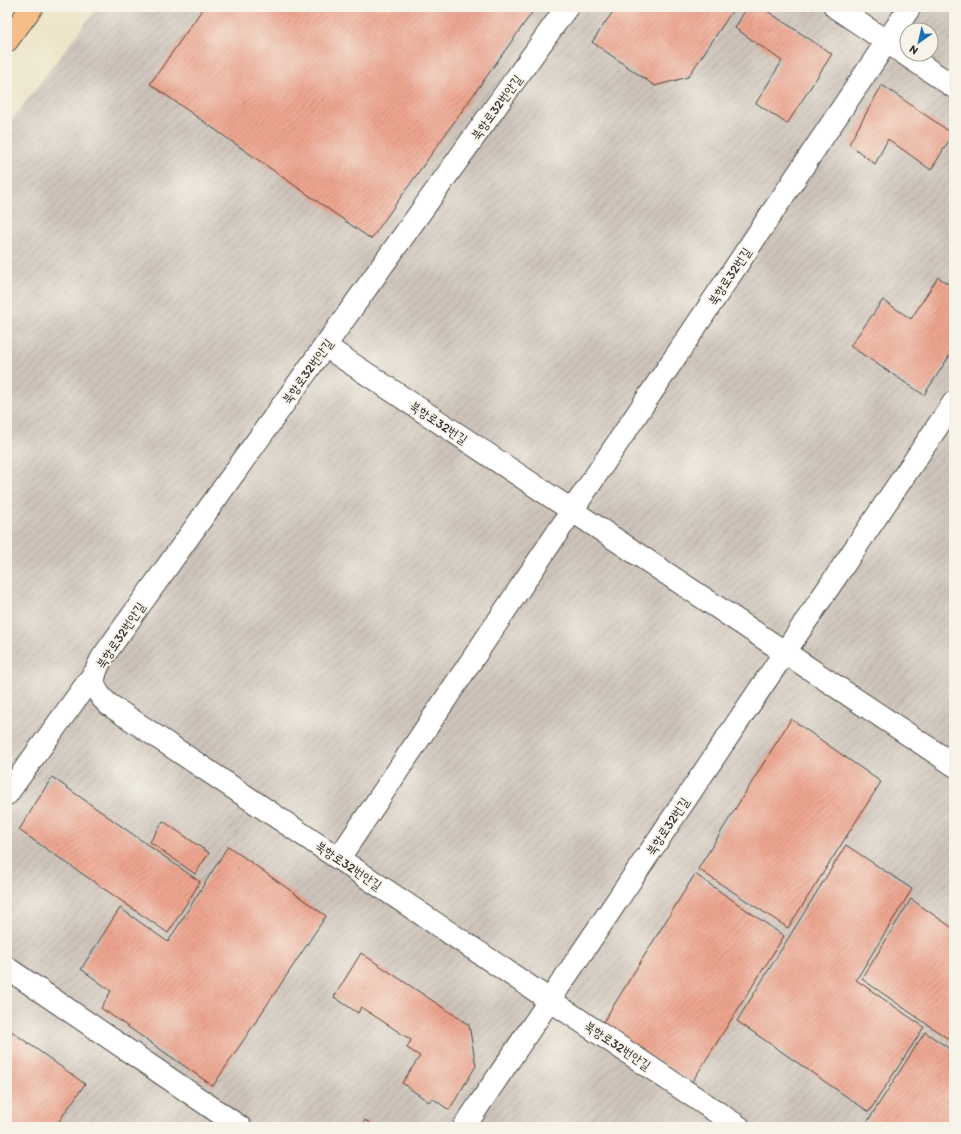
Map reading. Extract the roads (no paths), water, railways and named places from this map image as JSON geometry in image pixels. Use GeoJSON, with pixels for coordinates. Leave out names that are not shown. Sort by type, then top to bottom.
{"type":"FeatureCollection","features":[{"type":"Feature","properties":{"kind":"main road"},"geometry":{"type":"LineString","coordinates":[[7,41],[32,7]]}},
{"type":"Feature","properties":{"kind":"street","name":"북항로32번안길"},"geometry":{"type":"LineString","coordinates":[[567,7],[102,658],[93,675],[97,693],[108,704],[739,1127]]}},
{"type":"Feature","properties":{"kind":"street"},"geometry":{"type":"LineString","coordinates":[[835,7],[954,87]]}},
{"type":"Feature","properties":{"kind":"street","name":"북항로32번길"},"geometry":{"type":"LineString","coordinates":[[572,511],[910,7]]}},
{"type":"Feature","properties":{"kind":"street","name":"북항로32번길"},"geometry":{"type":"LineString","coordinates":[[325,346],[954,765]]}},
{"type":"Feature","properties":{"kind":"street","name":"북항로32번길"},"geometry":{"type":"LineString","coordinates":[[464,1127],[954,402]]}},
{"type":"Feature","properties":{"kind":"street"},"geometry":{"type":"LineString","coordinates":[[339,858],[572,511]]}},
{"type":"Feature","properties":{"kind":"street"},"geometry":{"type":"LineString","coordinates":[[7,794],[93,675]]}},
{"type":"Feature","properties":{"kind":"street"},"geometry":{"type":"LineString","coordinates":[[7,968],[240,1127]]}}]}
